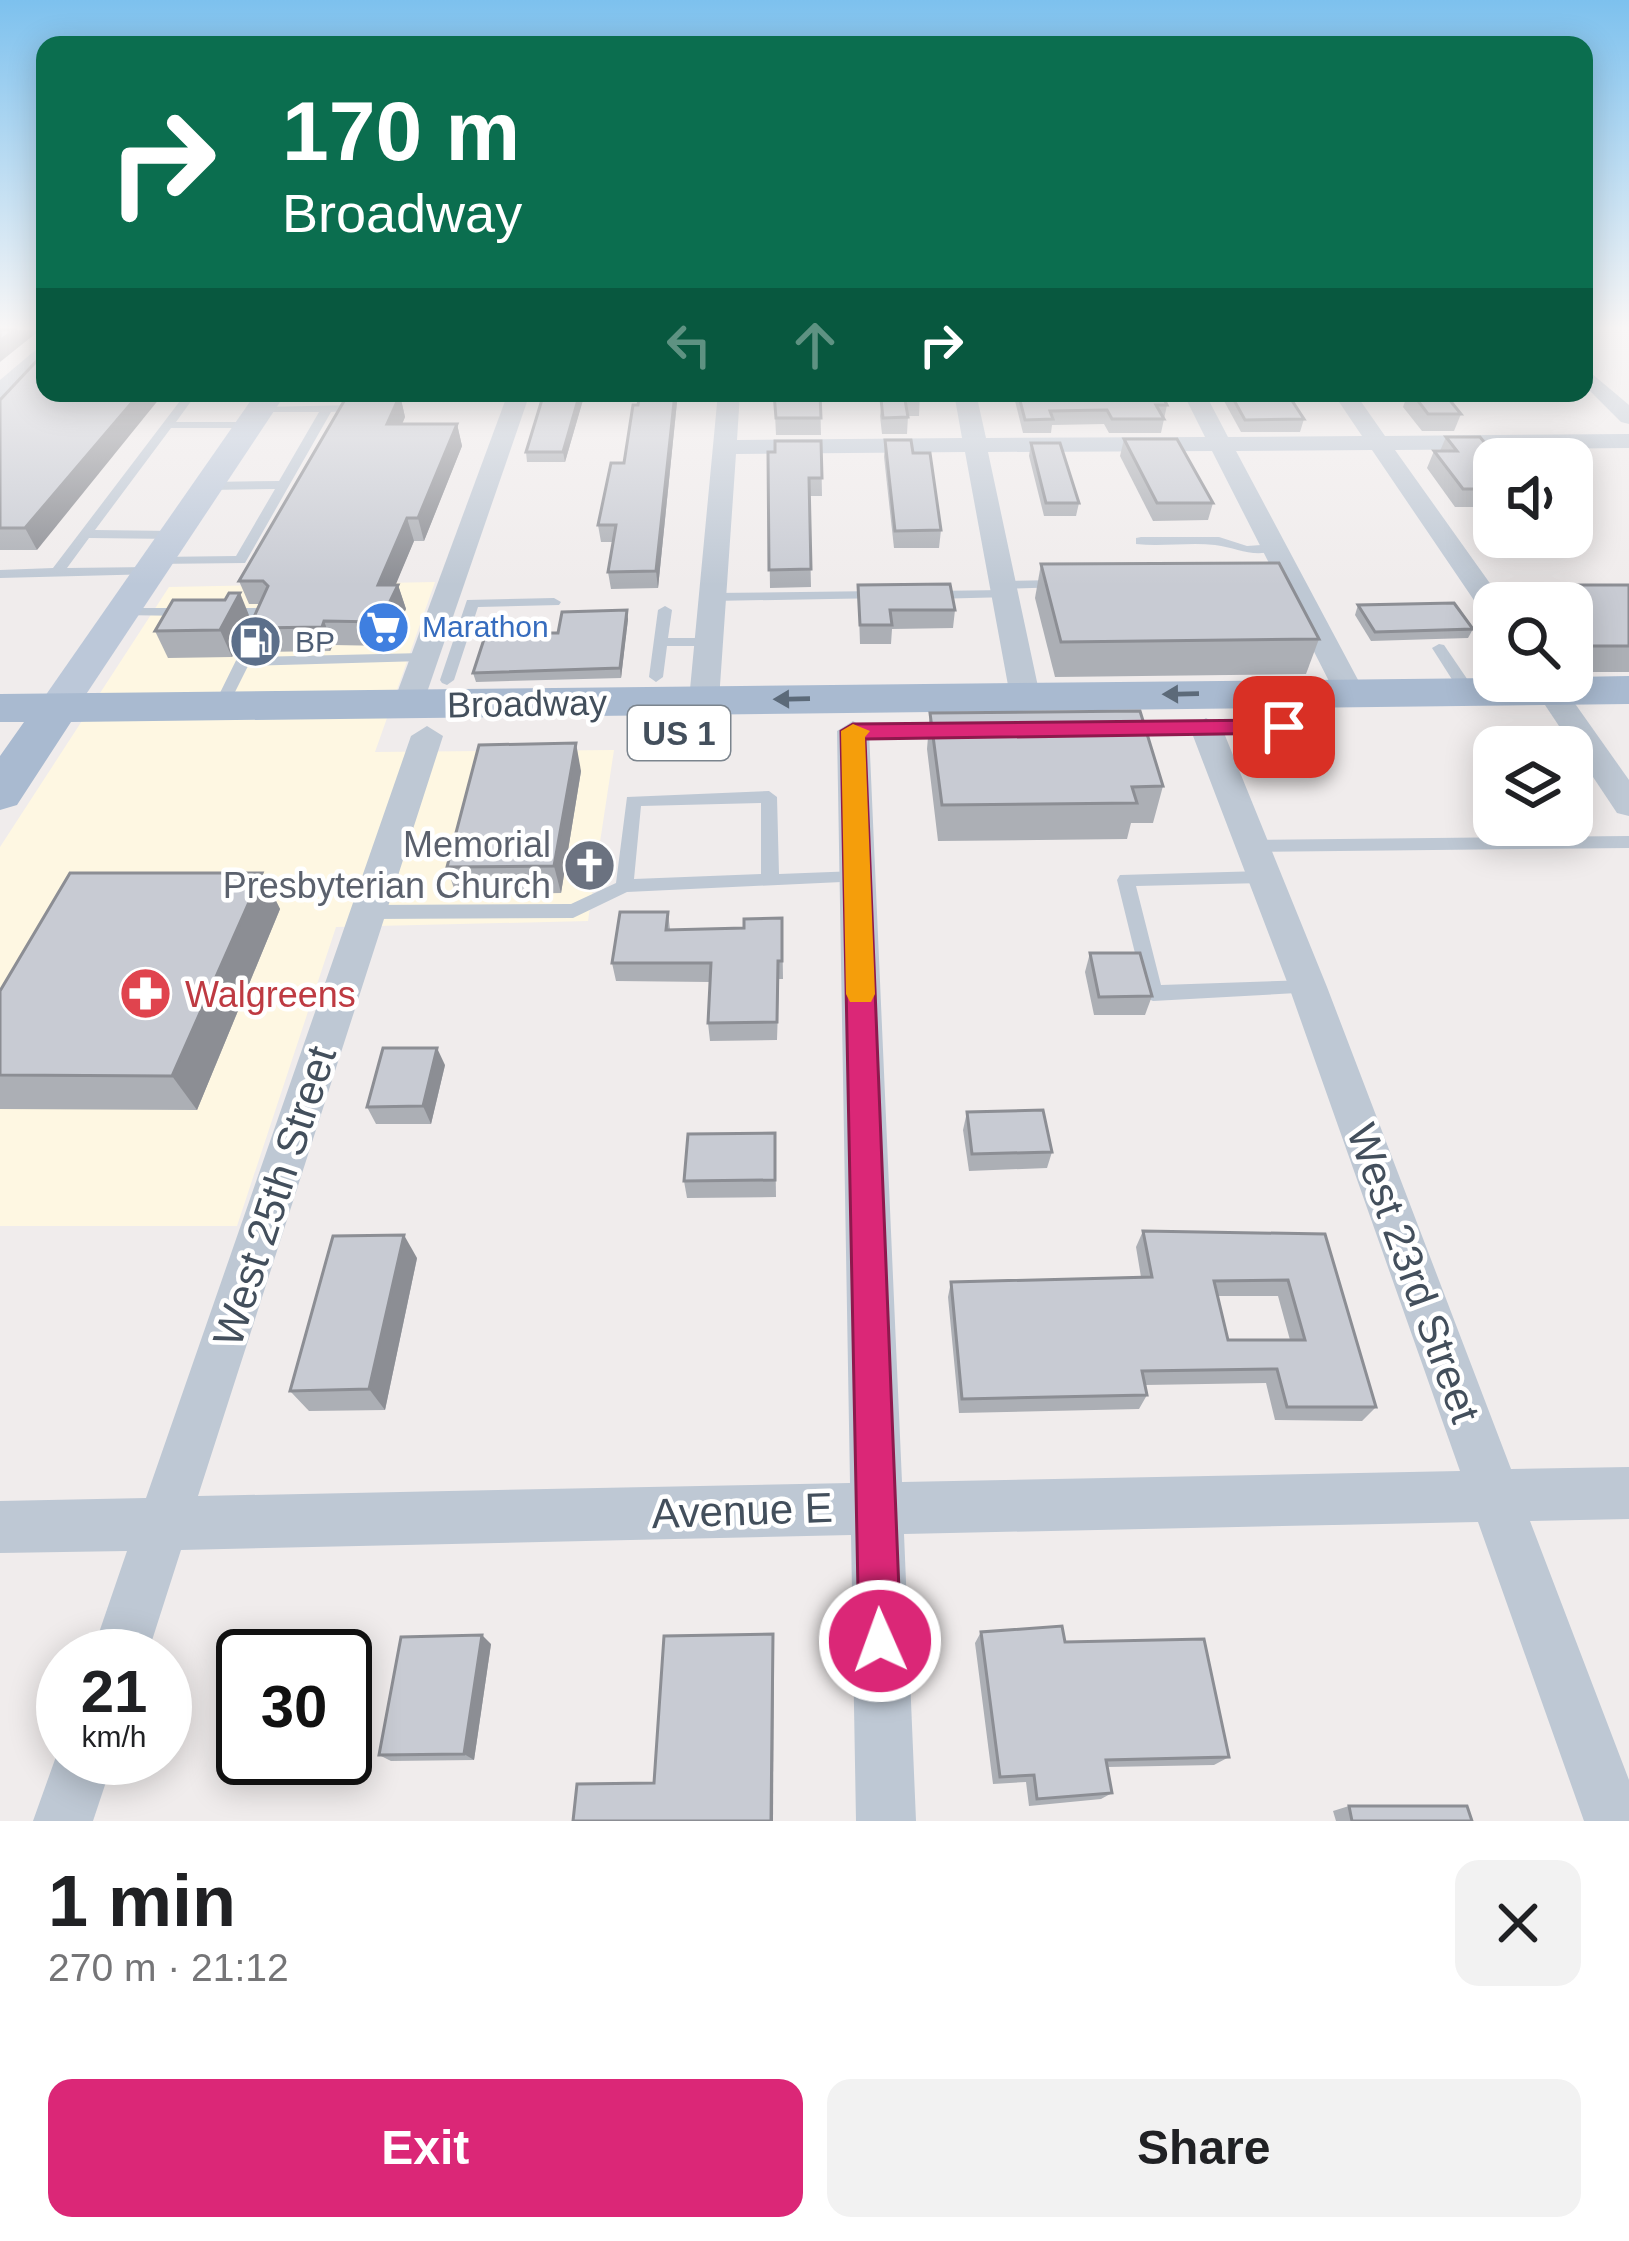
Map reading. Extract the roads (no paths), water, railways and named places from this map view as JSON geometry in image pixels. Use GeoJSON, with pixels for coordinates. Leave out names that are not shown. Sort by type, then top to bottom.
{"type":"FeatureCollection","features":[{"type":"Feature","properties":{"kind":"main road"},"geometry":{"type":"LineString","coordinates":[[0,793],[23,724],[123,612],[256,415]]}},
{"type":"Feature","properties":{"kind":"main road","name":"Broadway"},"geometry":{"type":"LineString","coordinates":[[1593,694],[1629,690]]}},
{"type":"Feature","properties":{"kind":"main road","name":"Broadway"},"geometry":{"type":"LineString","coordinates":[[23,724],[221,707],[417,720],[704,700],[1473,692]]}},
{"type":"Feature","properties":{"kind":"main road","name":"Broadway"},"geometry":{"type":"LineString","coordinates":[[23,724],[417,720],[853,731],[1206,728],[1520,702]]}},
{"type":"Feature","properties":{"kind":"main road","name":"Broadway"},"geometry":{"type":"LineString","coordinates":[[1565,702],[1629,724]]}},
{"type":"Feature","properties":{"kind":"street","name":"West 25th Street"},"geometry":{"type":"LineString","coordinates":[[128,1629],[368,912],[417,720],[424,657],[511,415]]}},
{"type":"Feature","properties":{"kind":"street"},"geometry":{"type":"LineString","coordinates":[[704,700],[727,415]]}},
{"type":"Feature","properties":{"kind":"street"},"geometry":{"type":"LineString","coordinates":[[970,415],[1025,696]]}},
{"type":"Feature","properties":{"kind":"street"},"geometry":{"type":"LineString","coordinates":[[1206,415],[1274,548],[1281,582],[1350,693]]}},
{"type":"Feature","properties":{"kind":"street"},"geometry":{"type":"LineString","coordinates":[[1359,415],[1475,582]]}},
{"type":"Feature","properties":{"kind":"street"},"geometry":{"type":"LineString","coordinates":[[724,447],[1629,441]]}},
{"type":"Feature","properties":{"kind":"street"},"geometry":{"type":"LineString","coordinates":[[1558,702],[1629,805]]}},
{"type":"Feature","properties":{"kind":"street","name":"West 23rd Street"},"geometry":{"type":"LineString","coordinates":[[1206,728],[1308,987],[1613,1821]]}},
{"type":"Feature","properties":{"kind":"street"},"geometry":{"type":"LineString","coordinates":[[853,731],[886,1821]]}},
{"type":"Feature","properties":{"kind":"street","name":"Avenue E"},"geometry":{"type":"LineString","coordinates":[[0,1527],[1629,1492]]}},
{"type":"Feature","properties":{"kind":"street"},"geometry":{"type":"LineString","coordinates":[[63,1821],[76,1785]]}},
{"type":"Feature","properties":{"kind":"lane"},"geometry":{"type":"LineString","coordinates":[[57,572],[174,415]]}},
{"type":"Feature","properties":{"kind":"lane"},"geometry":{"type":"LineString","coordinates":[[166,425],[225,415]]}},
{"type":"Feature","properties":{"kind":"lane"},"geometry":{"type":"LineString","coordinates":[[0,574],[57,572],[161,556],[240,560],[324,415]]}},
{"type":"Feature","properties":{"kind":"lane"},"geometry":{"type":"LineString","coordinates":[[208,486],[284,485]]}},
{"type":"Feature","properties":{"kind":"lane"},"geometry":{"type":"LineString","coordinates":[[83,534],[161,556]]}},
{"type":"Feature","properties":{"kind":"lane"},"geometry":{"type":"LineString","coordinates":[[1141,542],[1274,548]]}},
{"type":"Feature","properties":{"kind":"lane"},"geometry":{"type":"LineString","coordinates":[[915,595],[1070,584]]}},
{"type":"Feature","properties":{"kind":"lane"},"geometry":{"type":"LineString","coordinates":[[712,596],[892,595]]}},
{"type":"Feature","properties":{"kind":"lane"},"geometry":{"type":"LineString","coordinates":[[443,603],[554,602]]}},
{"type":"Feature","properties":{"kind":"lane"},"geometry":{"type":"LineString","coordinates":[[447,680],[472,603]]}},
{"type":"Feature","properties":{"kind":"lane"},"geometry":{"type":"LineString","coordinates":[[656,677],[665,610]]}},
{"type":"Feature","properties":{"kind":"lane"},"geometry":{"type":"LineString","coordinates":[[123,612],[267,612],[221,707]]}},
{"type":"Feature","properties":{"kind":"lane"},"geometry":{"type":"LineString","coordinates":[[661,642],[708,642]]}},
{"type":"Feature","properties":{"kind":"lane"},"geometry":{"type":"LineString","coordinates":[[1439,648],[1468,692]]}},
{"type":"Feature","properties":{"kind":"lane"},"geometry":{"type":"LineString","coordinates":[[245,662],[424,657]]}},
{"type":"Feature","properties":{"kind":"lane"},"geometry":{"type":"LineString","coordinates":[[624,886],[633,801],[769,797],[770,879]]}},
{"type":"Feature","properties":{"kind":"lane"},"geometry":{"type":"LineString","coordinates":[[1308,987],[1153,993],[1126,880],[1257,861],[1629,842]]}},
{"type":"Feature","properties":{"kind":"lane"},"geometry":{"type":"LineString","coordinates":[[368,912],[573,911],[624,886],[857,877]]}},
{"type":"Feature","properties":{"kind":"place","name":"Marathon"},"geometry":{"type":"Point","coordinates":[383,627]}},
{"type":"Feature","properties":{"kind":"place","name":"BP"},"geometry":{"type":"Point","coordinates":[256,642]}},
{"type":"Feature","properties":{"kind":"place","name":"Memorial Presbyterian Church"},"geometry":{"type":"Point","coordinates":[590,865]}},
{"type":"Feature","properties":{"kind":"place","name":"Walgreens"},"geometry":{"type":"Point","coordinates":[146,994]}}]}
